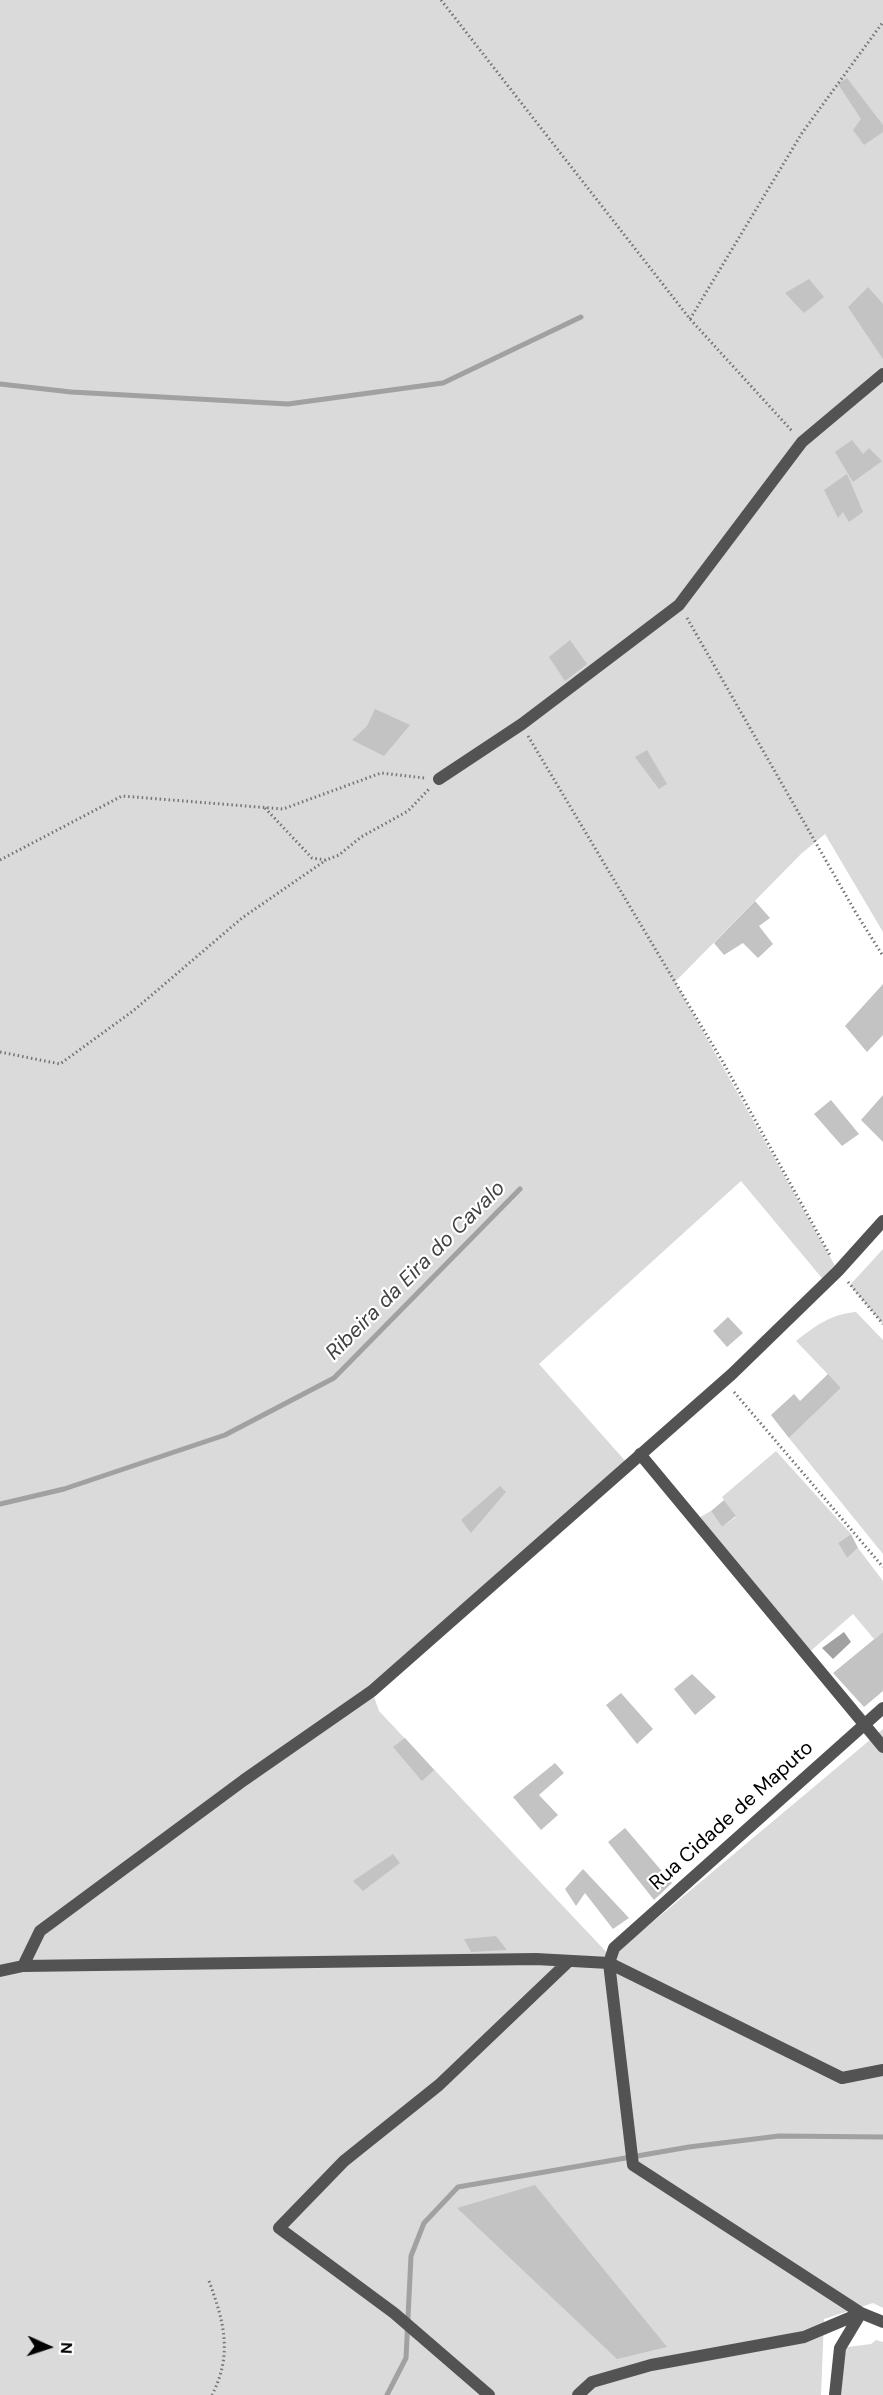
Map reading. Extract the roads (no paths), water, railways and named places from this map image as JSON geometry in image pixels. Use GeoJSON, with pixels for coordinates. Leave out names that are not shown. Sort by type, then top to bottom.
{"type":"FeatureCollection","features":[{"type":"Feature","properties":{"kind":"street"},"geometry":{"type":"LineString","coordinates":[[439,779],[522,724],[679,605],[802,442],[883,374]]}},
{"type":"Feature","properties":{"kind":"street"},"geometry":{"type":"LineString","coordinates":[[23,1966],[40,1930],[244,1780],[372,1690],[724,1381],[838,1271],[883,1221]]}},
{"type":"Feature","properties":{"kind":"street"},"geometry":{"type":"LineString","coordinates":[[640,1454],[883,1747]]}},
{"type":"Feature","properties":{"kind":"street","name":"Rua Cidade de Maputo"},"geometry":{"type":"LineString","coordinates":[[610,1960],[614,1948],[883,1708]]}},
{"type":"Feature","properties":{"kind":"street"},"geometry":{"type":"LineString","coordinates":[[0,1971],[23,1966],[610,1960],[842,2078],[883,2070]]}},
{"type":"Feature","properties":{"kind":"street"},"geometry":{"type":"LineString","coordinates":[[610,1960],[633,2165],[861,2313],[883,2322]]}},
{"type":"Feature","properties":{"kind":"street"},"geometry":{"type":"LineString","coordinates":[[489,2395],[394,2313],[279,2228],[344,2161],[439,2085],[569,1961]]}},
{"type":"Feature","properties":{"kind":"street"},"geometry":{"type":"LineString","coordinates":[[578,2395],[592,2382],[651,2366],[804,2337],[861,2313]]}},
{"type":"Feature","properties":{"kind":"street"},"geometry":{"type":"LineString","coordinates":[[835,2395],[840,2348],[861,2313]]}},
{"type":"Feature","properties":{"kind":"waterway"},"geometry":{"type":"LineString","coordinates":[[0,384],[71,392],[288,404],[443,383],[581,317]]}},
{"type":"Feature","properties":{"kind":"waterway","name":"Ribeira da Eira do Cavalo"},"geometry":{"type":"LineString","coordinates":[[0,1504],[64,1489],[225,1435],[334,1378],[520,1189]]}},
{"type":"Feature","properties":{"kind":"waterway"},"geometry":{"type":"LineString","coordinates":[[387,2395],[406,2358],[411,2256],[424,2223],[458,2187],[689,2147],[779,2136],[883,2137]]}}]}
